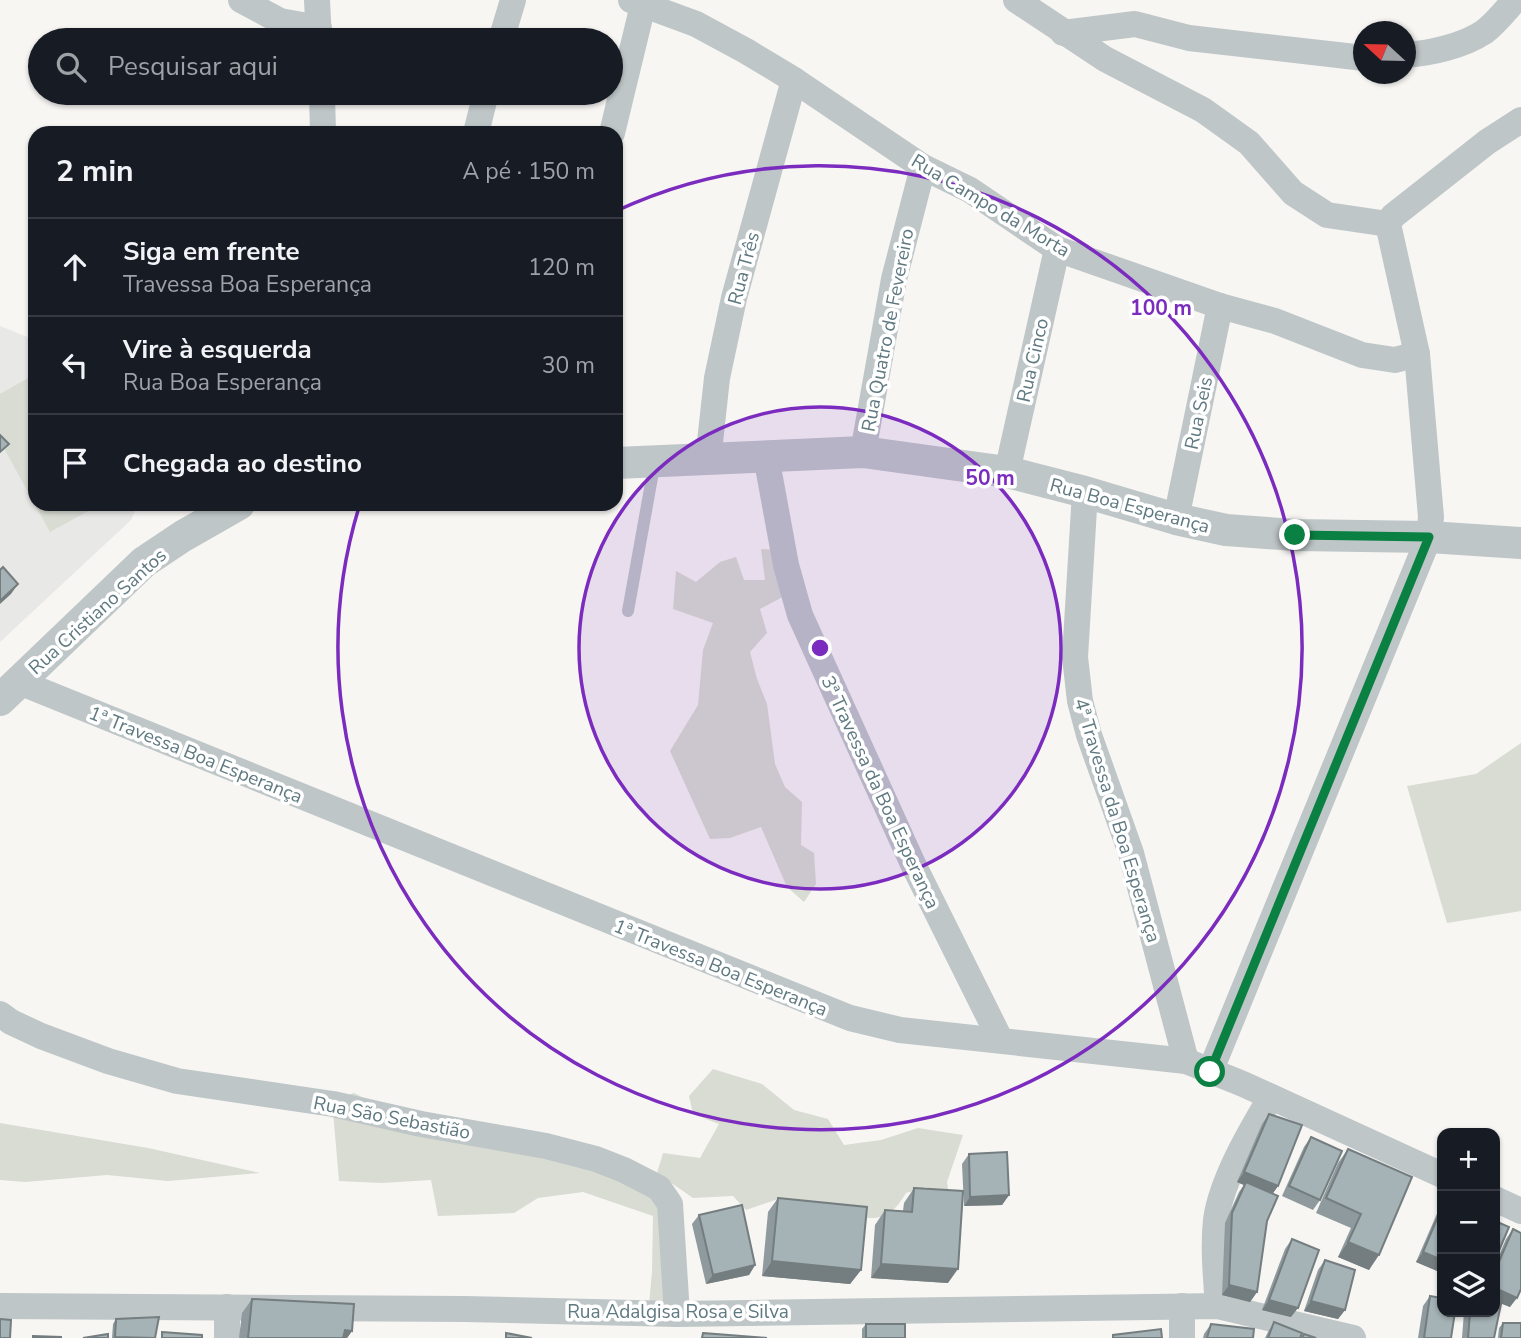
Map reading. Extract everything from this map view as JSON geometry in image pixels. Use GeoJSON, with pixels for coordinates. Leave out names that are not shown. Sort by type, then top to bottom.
{"type":"FeatureCollection","features":[{"type":"Feature","properties":{"kind":"street"},"geometry":{"type":"LineString","coordinates":[[241,0],[280,22],[322,15]]}},
{"type":"Feature","properties":{"kind":"street"},"geometry":{"type":"LineString","coordinates":[[505,28],[513,0]]}},
{"type":"Feature","properties":{"kind":"street"},"geometry":{"type":"LineString","coordinates":[[1016,0],[1105,59],[1203,110],[1249,143],[1293,193],[1327,215],[1388,223]]}},
{"type":"Feature","properties":{"kind":"street"},"geometry":{"type":"LineString","coordinates":[[1416,54],[1467,40],[1484,32],[1515,0]]}},
{"type":"Feature","properties":{"kind":"street"},"geometry":{"type":"LineString","coordinates":[[623,76],[637,3]]}},
{"type":"Feature","properties":{"kind":"street","name":"Rua Campo da Morta"},"geometry":{"type":"LineString","coordinates":[[637,3],[696,24],[794,80],[923,167],[970,190],[1057,249],[1220,306],[1275,321],[1362,355],[1395,360],[1417,354]]}},
{"type":"Feature","properties":{"kind":"street"},"geometry":{"type":"LineString","coordinates":[[1063,33],[1135,24],[1189,38],[1353,57]]}},
{"type":"Feature","properties":{"kind":"street","name":"Rua Três"},"geometry":{"type":"LineString","coordinates":[[708,460],[717,377],[734,298],[794,80]]}},
{"type":"Feature","properties":{"kind":"street"},"geometry":{"type":"LineString","coordinates":[[322,105],[323,126]]}},
{"type":"Feature","properties":{"kind":"street"},"geometry":{"type":"LineString","coordinates":[[478,126],[483,105]]}},
{"type":"Feature","properties":{"kind":"street"},"geometry":{"type":"LineString","coordinates":[[613,126],[617,105]]}},
{"type":"Feature","properties":{"kind":"street"},"geometry":{"type":"LineString","coordinates":[[1198,1066],[1429,537],[1432,517],[1417,354],[1388,223],[1438,179],[1521,120]]}},
{"type":"Feature","properties":{"kind":"street","name":"Rua Quatro de Fevereiro"},"geometry":{"type":"LineString","coordinates":[[863,452],[894,279],[923,167]]}},
{"type":"Feature","properties":{"kind":"street","name":"Rua Cinco"},"geometry":{"type":"LineString","coordinates":[[1007,472],[1057,249]]}},
{"type":"Feature","properties":{"kind":"street","name":"Rua Seis"},"geometry":{"type":"LineString","coordinates":[[1176,519],[1220,306]]}},
{"type":"Feature","properties":{"kind":"street","name":"Rua Boa Esperança"},"geometry":{"type":"LineString","coordinates":[[623,463],[863,452],[1007,472],[1176,519],[1226,530],[1521,543]]}},
{"type":"Feature","properties":{"kind":"street","name":"3ª Travessa da Boa Esperança"},"geometry":{"type":"LineString","coordinates":[[766,456],[786,565],[800,615],[913,864],[1000,1039]]}},
{"type":"Feature","properties":{"kind":"street","name":"4ª Travessa da Boa Esperança"},"geometry":{"type":"LineString","coordinates":[[1085,492],[1075,657],[1080,701],[1088,735],[1131,853],[1198,1066]]}},
{"type":"Feature","properties":{"kind":"street","name":"Rua Cristiano Santos"},"geometry":{"type":"LineString","coordinates":[[10,691],[144,562],[227,511]]}},
{"type":"Feature","properties":{"kind":"street","name":"1ª Travessa Boa Esperança"},"geometry":{"type":"LineString","coordinates":[[10,691],[850,1018],[900,1030],[1000,1039],[1198,1066],[1437,1173]]}},
{"type":"Feature","properties":{"kind":"street","name":"Rua São Sebastião"},"geometry":{"type":"LineString","coordinates":[[0,1014],[41,1036],[108,1061],[177,1081],[333,1104],[421,1124],[547,1146],[596,1159],[624,1170],[659,1188],[670,1204],[677,1314]]}},
{"type":"Feature","properties":{"kind":"street"},"geometry":{"type":"LineString","coordinates":[[1218,1306],[1215,1268],[1216,1218],[1232,1170],[1271,1097]]}},
{"type":"Feature","properties":{"kind":"street"},"geometry":{"type":"LineString","coordinates":[[1500,1201],[1521,1211]]}},
{"type":"Feature","properties":{"kind":"street","name":"Rua Adalgisa Rosa e Silva"},"geometry":{"type":"LineString","coordinates":[[0,1306],[677,1314],[1218,1306],[1353,1338]]}},
{"type":"Feature","properties":{"kind":"street"},"geometry":{"type":"LineString","coordinates":[[1182,1306],[1182,1338]]}},
{"type":"Feature","properties":{"kind":"street"},"geometry":{"type":"LineString","coordinates":[[227,1307],[227,1338]]}},
{"type":"Feature","properties":{"kind":"lane"},"geometry":{"type":"LineString","coordinates":[[628,611],[656,461]]}},
{"type":"Feature","properties":{"kind":"shaded area"},"geometry":{"type":"Polygon","coordinates":[[[0,326],[28,337],[28,511],[135,511],[131,520],[0,642],[0,326]]]}},
{"type":"Feature","properties":{"kind":"shaded area"},"geometry":{"type":"Polygon","coordinates":[[[28,378],[28,492],[0,441],[0,394],[28,378]]]}},
{"type":"Feature","properties":{"kind":"shaded area"},"geometry":{"type":"Polygon","coordinates":[[[38,511],[88,511],[50,532],[38,511]]]}},
{"type":"Feature","properties":{"kind":"shaded area"},"geometry":{"type":"Polygon","coordinates":[[[761,549],[778,550],[788,594],[760,609],[767,633],[750,652],[767,704],[775,764],[785,787],[802,802],[801,845],[814,853],[816,884],[804,902],[787,887],[761,827],[730,838],[710,839],[670,751],[698,705],[703,650],[713,623],[673,609],[676,571],[696,582],[720,562],[736,557],[744,580],[765,580],[761,549]]]}},
{"type":"Feature","properties":{"kind":"shaded area"},"geometry":{"type":"Polygon","coordinates":[[[1521,743],[1521,911],[1447,923],[1407,786],[1476,774],[1521,743]]]}},
{"type":"Feature","properties":{"kind":"shaded area"},"geometry":{"type":"Polygon","coordinates":[[[713,1069],[762,1084],[794,1110],[828,1119],[844,1145],[881,1140],[918,1128],[963,1135],[947,1182],[950,1201],[926,1187],[906,1193],[886,1215],[866,1218],[856,1217],[850,1204],[811,1208],[781,1198],[746,1210],[733,1196],[693,1198],[657,1173],[663,1153],[700,1158],[719,1124],[693,1114],[689,1096],[713,1069]]]}},
{"type":"Feature","properties":{"kind":"shaded area"},"geometry":{"type":"Polygon","coordinates":[[[354,1093],[419,1126],[592,1162],[677,1201],[683,1315],[648,1315],[653,1216],[583,1192],[538,1198],[514,1213],[438,1216],[431,1180],[382,1183],[339,1181],[332,1100],[354,1093]]]}},
{"type":"Feature","properties":{"kind":"shaded area"},"geometry":{"type":"Polygon","coordinates":[[[0,1123],[148,1148],[260,1173],[168,1181],[107,1175],[25,1182],[0,1180],[0,1123]]]}},
{"type":"Feature","properties":{"kind":"building"},"geometry":{"type":"Polygon","coordinates":[[[0,435],[9,444],[0,452],[0,435]]]}},
{"type":"Feature","properties":{"kind":"building"},"geometry":{"type":"Polygon","coordinates":[[[3,567],[18,584],[0,601],[0,570],[3,567]]]}},
{"type":"Feature","properties":{"kind":"building"},"geometry":{"type":"Polygon","coordinates":[[[1269,1114],[1302,1125],[1278,1186],[1244,1172],[1269,1114]]]}},
{"type":"Feature","properties":{"kind":"building"},"geometry":{"type":"Polygon","coordinates":[[[1311,1137],[1342,1151],[1320,1200],[1289,1186],[1311,1137]]]}},
{"type":"Feature","properties":{"kind":"building"},"geometry":{"type":"Polygon","coordinates":[[[1348,1149],[1412,1177],[1379,1255],[1348,1242],[1361,1214],[1326,1198],[1348,1149]]]}},
{"type":"Feature","properties":{"kind":"building"},"geometry":{"type":"Polygon","coordinates":[[[1007,1152],[1009,1195],[970,1197],[969,1154],[1007,1152]]]}},
{"type":"Feature","properties":{"kind":"building"},"geometry":{"type":"Polygon","coordinates":[[[1246,1182],[1278,1196],[1267,1221],[1257,1292],[1229,1285],[1232,1213],[1246,1182]]]}},
{"type":"Feature","properties":{"kind":"building"},"geometry":{"type":"Polygon","coordinates":[[[914,1188],[963,1191],[958,1269],[881,1264],[885,1210],[912,1212],[914,1188]]]}},
{"type":"Feature","properties":{"kind":"building"},"geometry":{"type":"Polygon","coordinates":[[[778,1198],[867,1207],[861,1270],[772,1261],[778,1198]]]}},
{"type":"Feature","properties":{"kind":"building"},"geometry":{"type":"Polygon","coordinates":[[[742,1205],[755,1265],[713,1275],[699,1215],[742,1205]]]}},
{"type":"Feature","properties":{"kind":"building"},"geometry":{"type":"Polygon","coordinates":[[[1437,1219],[1437,1258],[1423,1252],[1437,1219]]]}},
{"type":"Feature","properties":{"kind":"building"},"geometry":{"type":"Polygon","coordinates":[[[1500,1223],[1509,1227],[1500,1248],[1500,1223]]]}},
{"type":"Feature","properties":{"kind":"building"},"geometry":{"type":"Polygon","coordinates":[[[1513,1229],[1521,1233],[1521,1289],[1517,1298],[1500,1290],[1500,1259],[1513,1229]]]}},
{"type":"Feature","properties":{"kind":"building"},"geometry":{"type":"Polygon","coordinates":[[[1292,1239],[1319,1250],[1298,1308],[1269,1300],[1292,1239]]]}},
{"type":"Feature","properties":{"kind":"building"},"geometry":{"type":"Polygon","coordinates":[[[1325,1260],[1355,1270],[1345,1310],[1311,1301],[1325,1260]]]}},
{"type":"Feature","properties":{"kind":"building"},"geometry":{"type":"Polygon","coordinates":[[[1430,1296],[1437,1297],[1437,1317],[1454,1317],[1451,1338],[1424,1338],[1430,1296]]]}},
{"type":"Feature","properties":{"kind":"building"},"geometry":{"type":"Polygon","coordinates":[[[252,1299],[354,1304],[352,1331],[345,1330],[343,1338],[248,1338],[252,1299]]]}},
{"type":"Feature","properties":{"kind":"building"},"geometry":{"type":"Polygon","coordinates":[[[159,1317],[155,1338],[115,1337],[116,1319],[159,1317]]]}},
{"type":"Feature","properties":{"kind":"building"},"geometry":{"type":"Polygon","coordinates":[[[1470,1317],[1498,1317],[1494,1338],[1468,1338],[1470,1317]]]}},
{"type":"Feature","properties":{"kind":"building"},"geometry":{"type":"Polygon","coordinates":[[[0,1319],[11,1320],[10,1338],[0,1338],[0,1319]]]}},
{"type":"Feature","properties":{"kind":"building"},"geometry":{"type":"Polygon","coordinates":[[[1274,1322],[1302,1333],[1300,1338],[1268,1338],[1274,1322]]]}},
{"type":"Feature","properties":{"kind":"building"},"geometry":{"type":"Polygon","coordinates":[[[1503,1323],[1521,1323],[1521,1338],[1501,1338],[1503,1323]]]}},
{"type":"Feature","properties":{"kind":"building"},"geometry":{"type":"Polygon","coordinates":[[[866,1324],[905,1324],[905,1338],[866,1338],[866,1324]]]}},
{"type":"Feature","properties":{"kind":"building"},"geometry":{"type":"Polygon","coordinates":[[[1211,1324],[1254,1329],[1253,1338],[1207,1338],[1211,1324]]]}},
{"type":"Feature","properties":{"kind":"building"},"geometry":{"type":"Polygon","coordinates":[[[1161,1329],[1162,1338],[1113,1338],[1113,1335],[1161,1329]]]}},
{"type":"Feature","properties":{"kind":"building"},"geometry":{"type":"Polygon","coordinates":[[[162,1332],[202,1335],[202,1338],[162,1338],[162,1332]]]}},
{"type":"Feature","properties":{"kind":"building"},"geometry":{"type":"Polygon","coordinates":[[[506,1333],[532,1338],[506,1338],[506,1333]]]}},
{"type":"Feature","properties":{"kind":"building"},"geometry":{"type":"Polygon","coordinates":[[[703,1333],[767,1338],[702,1338],[703,1333]]]}},
{"type":"Feature","properties":{"kind":"building"},"geometry":{"type":"Polygon","coordinates":[[[108,1334],[108,1338],[83,1338],[108,1334]]]}},
{"type":"Feature","properties":{"kind":"building"},"geometry":{"type":"Polygon","coordinates":[[[61,1337],[61,1338],[33,1338],[61,1337]]]}},
{"type":"Feature","properties":{"kind":"route"},"geometry":{"type":"LineString","coordinates":[[1210,1072],[1429,537],[1295,535]]}}]}
